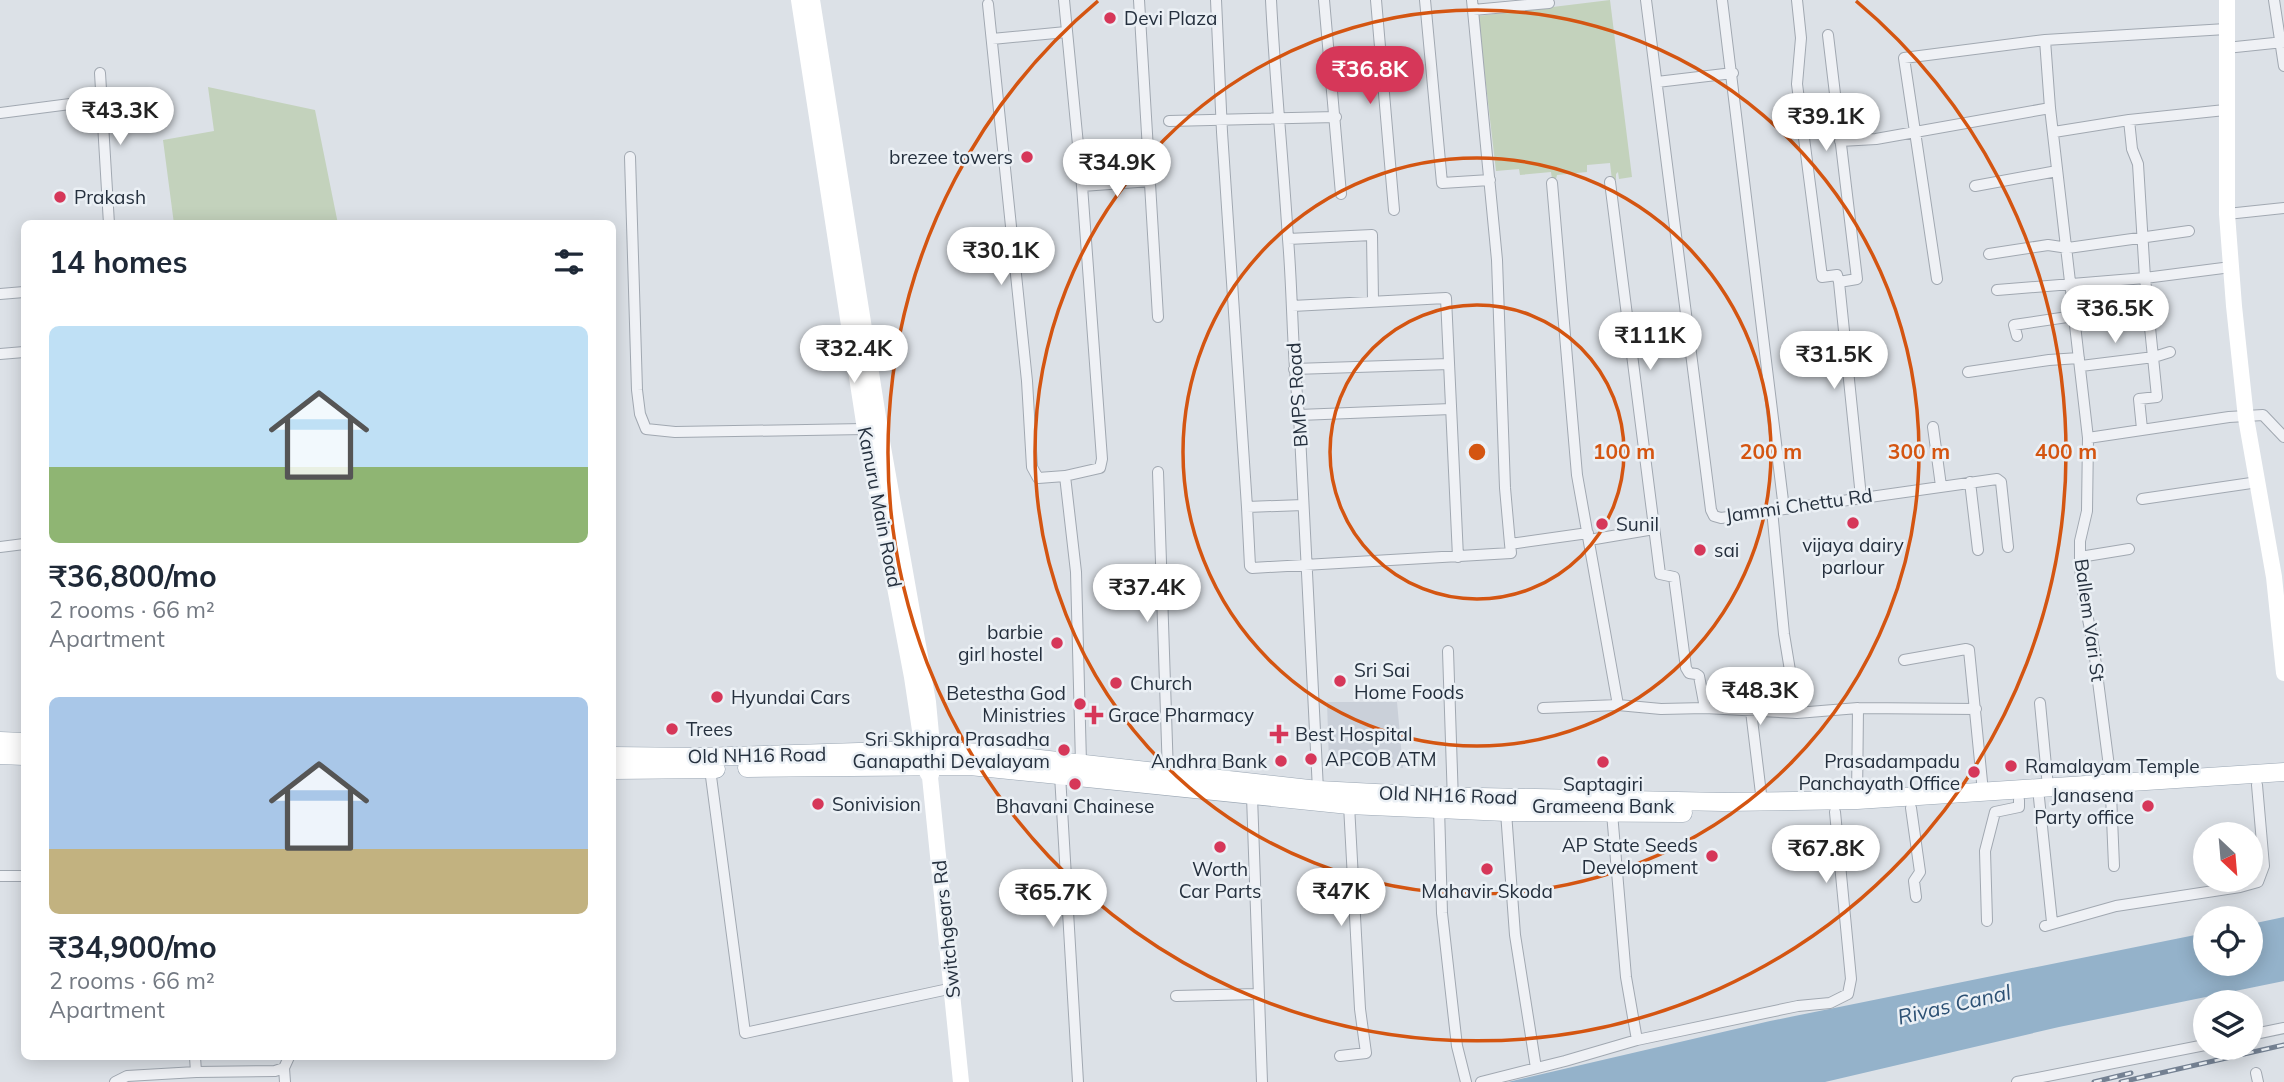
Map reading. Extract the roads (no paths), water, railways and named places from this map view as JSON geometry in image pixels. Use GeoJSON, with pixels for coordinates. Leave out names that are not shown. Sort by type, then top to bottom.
{"type":"FeatureCollection","features":[{"type":"Feature","properties":{"kind":"main road","name":"Kanuru Main Road"},"geometry":{"type":"LineString","coordinates":[[799,0],[925,680],[929,762]]}},
{"type":"Feature","properties":{"kind":"main road","name":"Kanuru Main Road"},"geometry":{"type":"LineString","coordinates":[[812,0],[864,429],[929,762]]}},
{"type":"Feature","properties":{"kind":"main road"},"geometry":{"type":"LineString","coordinates":[[2227,0],[2225,110],[2231,267],[2246,418],[2279,611],[2284,673]]}},
{"type":"Feature","properties":{"kind":"main road"},"geometry":{"type":"LineString","coordinates":[[0,741],[21,742]]}},
{"type":"Feature","properties":{"kind":"main road","name":"Old NH16 Road"},"geometry":{"type":"LineString","coordinates":[[616,771],[929,762],[986,753],[1318,790],[1433,796],[1449,804],[1506,812],[1835,812],[2020,800],[2043,792]]}},
{"type":"Feature","properties":{"kind":"main road"},"geometry":{"type":"LineString","coordinates":[[0,755],[21,756]]}},
{"type":"Feature","properties":{"kind":"main road","name":"Old NH16 Road"},"geometry":{"type":"LineString","coordinates":[[616,756],[929,762],[1349,805],[1857,800],[2111,788],[2284,772]]}},
{"type":"Feature","properties":{"kind":"main road","name":"Switchgears Rd"},"geometry":{"type":"LineString","coordinates":[[929,762],[961,1082]]}},
{"type":"Feature","properties":{"kind":"main road","name":"Old NH16 Road"},"geometry":{"type":"LineString","coordinates":[[2111,788],[2284,783]]}},
{"type":"Feature","properties":{"kind":"street"},"geometry":{"type":"LineString","coordinates":[[988,4],[1025,367],[1032,467],[1038,478],[1095,471],[1100,468],[1102,459],[1082,186],[1064,0]]}},
{"type":"Feature","properties":{"kind":"street"},"geometry":{"type":"LineString","coordinates":[[1139,0],[1158,317]]}},
{"type":"Feature","properties":{"kind":"street"},"geometry":{"type":"LineString","coordinates":[[1216,0],[1221,120],[1252,568],[1511,553],[1505,488],[1497,260],[1472,5],[1549,3]]}},
{"type":"Feature","properties":{"kind":"street","name":"BMPS Road"},"geometry":{"type":"LineString","coordinates":[[1271,0],[1299,415],[1318,790]]}},
{"type":"Feature","properties":{"kind":"street"},"geometry":{"type":"LineString","coordinates":[[1324,0],[1341,194]]}},
{"type":"Feature","properties":{"kind":"street"},"geometry":{"type":"LineString","coordinates":[[1376,0],[1394,210]]}},
{"type":"Feature","properties":{"kind":"street"},"geometry":{"type":"LineString","coordinates":[[1425,0],[1442,183],[1490,180]]}},
{"type":"Feature","properties":{"kind":"street","name":"Jammi Chettu Rd"},"geometry":{"type":"LineString","coordinates":[[1646,0],[1711,510],[1714,516],[1721,518],[1997,479],[2001,482],[2008,547]]}},
{"type":"Feature","properties":{"kind":"street"},"geometry":{"type":"LineString","coordinates":[[1722,0],[1784,509]]}},
{"type":"Feature","properties":{"kind":"street"},"geometry":{"type":"LineString","coordinates":[[1797,0],[1801,38],[1797,84],[1822,277],[1837,275],[1839,282],[1861,497]]}},
{"type":"Feature","properties":{"kind":"street"},"geometry":{"type":"LineString","coordinates":[[2274,0],[2283,42],[2284,66]]}},
{"type":"Feature","properties":{"kind":"street"},"geometry":{"type":"LineString","coordinates":[[1937,279],[1904,58],[2045,40],[2226,29]]}},
{"type":"Feature","properties":{"kind":"street"},"geometry":{"type":"LineString","coordinates":[[992,39],[1066,32]]}},
{"type":"Feature","properties":{"kind":"street"},"geometry":{"type":"LineString","coordinates":[[1828,35],[1857,279],[1839,282]]}},
{"type":"Feature","properties":{"kind":"street","name":"Ballem Vari St"},"geometry":{"type":"LineString","coordinates":[[2045,40],[2050,107],[2088,438],[2087,511],[2082,527],[2080,557],[2111,788],[2114,866]]}},
{"type":"Feature","properties":{"kind":"street"},"geometry":{"type":"LineString","coordinates":[[2226,48],[2283,42]]}},
{"type":"Feature","properties":{"kind":"street"},"geometry":{"type":"LineString","coordinates":[[100,72],[109,220]]}},
{"type":"Feature","properties":{"kind":"street"},"geometry":{"type":"LineString","coordinates":[[1657,82],[1733,73]]}},
{"type":"Feature","properties":{"kind":"street"},"geometry":{"type":"LineString","coordinates":[[0,113],[101,100]]}},
{"type":"Feature","properties":{"kind":"street"},"geometry":{"type":"LineString","coordinates":[[1840,141],[1876,139],[2050,107]]}},
{"type":"Feature","properties":{"kind":"street"},"geometry":{"type":"LineString","coordinates":[[2054,132],[2129,120],[2225,110]]}},
{"type":"Feature","properties":{"kind":"street"},"geometry":{"type":"LineString","coordinates":[[1169,121],[1336,117]]}},
{"type":"Feature","properties":{"kind":"street"},"geometry":{"type":"LineString","coordinates":[[2129,120],[2132,149],[2138,164],[2145,278],[2157,397],[2139,399],[2142,429]]}},
{"type":"Feature","properties":{"kind":"street"},"geometry":{"type":"LineString","coordinates":[[630,157],[638,390],[640,414],[646,429],[675,432],[864,429]]}},
{"type":"Feature","properties":{"kind":"street"},"geometry":{"type":"LineString","coordinates":[[1975,186],[2057,171]]}},
{"type":"Feature","properties":{"kind":"street"},"geometry":{"type":"LineString","coordinates":[[1082,186],[1151,181]]}},
{"type":"Feature","properties":{"kind":"street"},"geometry":{"type":"LineString","coordinates":[[1610,182],[1660,574],[1674,577],[1686,668],[1689,673],[1699,676],[1704,708]]}},
{"type":"Feature","properties":{"kind":"street"},"geometry":{"type":"LineString","coordinates":[[1552,183],[1577,475],[1618,705]]}},
{"type":"Feature","properties":{"kind":"street"},"geometry":{"type":"LineString","coordinates":[[2227,214],[2284,208]]}},
{"type":"Feature","properties":{"kind":"street"},"geometry":{"type":"LineString","coordinates":[[1989,254],[2048,245],[2068,248],[2189,230]]}},
{"type":"Feature","properties":{"kind":"street"},"geometry":{"type":"LineString","coordinates":[[1288,239],[1372,235],[1373,300]]}},
{"type":"Feature","properties":{"kind":"street"},"geometry":{"type":"LineString","coordinates":[[1997,290],[2145,278],[2231,267]]}},
{"type":"Feature","properties":{"kind":"street"},"geometry":{"type":"LineString","coordinates":[[0,294],[21,292]]}},
{"type":"Feature","properties":{"kind":"street"},"geometry":{"type":"LineString","coordinates":[[1292,306],[1446,298],[1458,557]]}},
{"type":"Feature","properties":{"kind":"street"},"geometry":{"type":"LineString","coordinates":[[2017,336],[2014,325],[2149,314]]}},
{"type":"Feature","properties":{"kind":"street"},"geometry":{"type":"LineString","coordinates":[[0,354],[21,352]]}},
{"type":"Feature","properties":{"kind":"street"},"geometry":{"type":"LineString","coordinates":[[1968,372],[2057,359],[2080,362],[2154,357],[2170,352]]}},
{"type":"Feature","properties":{"kind":"street"},"geometry":{"type":"LineString","coordinates":[[1294,369],[1449,364]]}},
{"type":"Feature","properties":{"kind":"street"},"geometry":{"type":"LineString","coordinates":[[1299,415],[1451,409]]}},
{"type":"Feature","properties":{"kind":"street"},"geometry":{"type":"LineString","coordinates":[[2088,438],[2229,417],[2263,415],[2284,438]]}},
{"type":"Feature","properties":{"kind":"street"},"geometry":{"type":"LineString","coordinates":[[1933,427],[1941,486]]}},
{"type":"Feature","properties":{"kind":"street"},"geometry":{"type":"LineString","coordinates":[[1158,472],[1168,775]]}},
{"type":"Feature","properties":{"kind":"street"},"geometry":{"type":"LineString","coordinates":[[1065,476],[1076,572],[1081,763]]}},
{"type":"Feature","properties":{"kind":"street"},"geometry":{"type":"LineString","coordinates":[[1970,482],[1978,550]]}},
{"type":"Feature","properties":{"kind":"street"},"geometry":{"type":"LineString","coordinates":[[2142,499],[2258,482]]}},
{"type":"Feature","properties":{"kind":"street"},"geometry":{"type":"LineString","coordinates":[[1247,507],[1303,505]]}},
{"type":"Feature","properties":{"kind":"street"},"geometry":{"type":"LineString","coordinates":[[1772,510],[1784,634],[1797,713]]}},
{"type":"Feature","properties":{"kind":"street"},"geometry":{"type":"LineString","coordinates":[[1510,544],[1654,529]]}},
{"type":"Feature","properties":{"kind":"street"},"geometry":{"type":"LineString","coordinates":[[0,547],[21,544]]}},
{"type":"Feature","properties":{"kind":"street"},"geometry":{"type":"LineString","coordinates":[[2080,557],[2129,549]]}},
{"type":"Feature","properties":{"kind":"street"},"geometry":{"type":"LineString","coordinates":[[1903,660],[1944,651],[1969,650],[1983,792]]}},
{"type":"Feature","properties":{"kind":"street"},"geometry":{"type":"LineString","coordinates":[[1448,651],[1449,804],[1444,926],[1457,1046],[1466,1082]]}},
{"type":"Feature","properties":{"kind":"street"},"geometry":{"type":"LineString","coordinates":[[2040,703],[2049,924],[2116,906],[2258,882],[2264,866],[2257,785]]}},
{"type":"Feature","properties":{"kind":"street"},"geometry":{"type":"LineString","coordinates":[[1543,708],[1618,705],[1797,713],[1858,708],[1976,709]]}},
{"type":"Feature","properties":{"kind":"street"},"geometry":{"type":"LineString","coordinates":[[1857,800],[1858,708]]}},
{"type":"Feature","properties":{"kind":"street"},"geometry":{"type":"LineString","coordinates":[[1752,711],[1762,802]]}},
{"type":"Feature","properties":{"kind":"street"},"geometry":{"type":"LineString","coordinates":[[710,769],[745,1032],[953,988]]}},
{"type":"Feature","properties":{"kind":"street"},"geometry":{"type":"LineString","coordinates":[[1060,775],[1078,1082]]}},
{"type":"Feature","properties":{"kind":"street"},"geometry":{"type":"LineString","coordinates":[[1252,796],[1262,1082]]}},
{"type":"Feature","properties":{"kind":"street"},"geometry":{"type":"LineString","coordinates":[[1987,921],[1985,851],[1995,812],[2019,807],[2020,800]]}},
{"type":"Feature","properties":{"kind":"street"},"geometry":{"type":"LineString","coordinates":[[1340,1056],[1366,1053],[1360,1009],[1349,805]]}},
{"type":"Feature","properties":{"kind":"street"},"geometry":{"type":"LineString","coordinates":[[1911,808],[1920,872],[1914,881],[1916,897]]}},
{"type":"Feature","properties":{"kind":"street"},"geometry":{"type":"LineString","coordinates":[[1506,812],[1515,935],[1536,1068]]}},
{"type":"Feature","properties":{"kind":"street"},"geometry":{"type":"LineString","coordinates":[[1481,1082],[1637,1040],[1798,1006],[1830,1003],[1848,995],[1851,979],[1835,812]]}},
{"type":"Feature","properties":{"kind":"street"},"geometry":{"type":"LineString","coordinates":[[1612,813],[1620,925],[1637,1040]]}},
{"type":"Feature","properties":{"kind":"street"},"geometry":{"type":"LineString","coordinates":[[0,876],[21,876]]}},
{"type":"Feature","properties":{"kind":"street"},"geometry":{"type":"LineString","coordinates":[[1176,996],[1257,994]]}},
{"type":"Feature","properties":{"kind":"street"},"geometry":{"type":"LineString","coordinates":[[2263,1032],[2284,1028]]}},
{"type":"Feature","properties":{"kind":"street"},"geometry":{"type":"LineString","coordinates":[[2017,1082],[2193,1047]]}},
{"type":"Feature","properties":{"kind":"street"},"geometry":{"type":"LineString","coordinates":[[195,1060],[196,1072]]}},
{"type":"Feature","properties":{"kind":"street"},"geometry":{"type":"LineString","coordinates":[[115,1082],[127,1076],[275,1071],[286,1062]]}},
{"type":"Feature","properties":{"kind":"street"},"geometry":{"type":"LineString","coordinates":[[285,1082],[286,1062]]}},
{"type":"Feature","properties":{"kind":"water","name":"Rivas Canal"},"geometry":{"type":"Polygon","coordinates":[[[2284,917],[2284,981],[2240,990],[2193,990],[2193,1000],[2059,1027],[1825,1082],[1508,1082],[1770,1021],[2193,935],[2193,976],[2263,976],[2263,921],[2284,917]]]}},
{"type":"Feature","properties":{"kind":"railway"},"geometry":{"type":"LineString","coordinates":[[2121,1082],[2284,1045]]}},
{"type":"Feature","properties":{"kind":"railway"},"geometry":{"type":"LineString","coordinates":[[2094,1082],[2131,1073]]}},
{"type":"Feature","properties":{"kind":"place","name":"Devi Plaza"},"geometry":{"type":"Point","coordinates":[1110,18]}},
{"type":"Feature","properties":{"kind":"place","name":"brezee towers"},"geometry":{"type":"Point","coordinates":[1027,157]}},
{"type":"Feature","properties":{"kind":"place","name":"Prakash"},"geometry":{"type":"Point","coordinates":[60,197]}},
{"type":"Feature","properties":{"kind":"place","name":"vijaya dairy parlour"},"geometry":{"type":"Point","coordinates":[1853,523]}},
{"type":"Feature","properties":{"kind":"place","name":"Sunil"},"geometry":{"type":"Point","coordinates":[1602,524]}},
{"type":"Feature","properties":{"kind":"place","name":"sai"},"geometry":{"type":"Point","coordinates":[1700,550]}},
{"type":"Feature","properties":{"kind":"place","name":"barbie girl hostel"},"geometry":{"type":"Point","coordinates":[1057,643]}},
{"type":"Feature","properties":{"kind":"place","name":"Sri Sai Home Foods"},"geometry":{"type":"Point","coordinates":[1340,681]}},
{"type":"Feature","properties":{"kind":"place","name":"Church"},"geometry":{"type":"Point","coordinates":[1116,683]}},
{"type":"Feature","properties":{"kind":"place","name":"Hyundai Cars"},"geometry":{"type":"Point","coordinates":[717,697]}},
{"type":"Feature","properties":{"kind":"place","name":"Betestha God Ministries"},"geometry":{"type":"Point","coordinates":[1080,704]}},
{"type":"Feature","properties":{"kind":"place","name":"Grace Pharmacy"},"geometry":{"type":"Point","coordinates":[1094,715]}},
{"type":"Feature","properties":{"kind":"place","name":"Trees"},"geometry":{"type":"Point","coordinates":[672,729]}},
{"type":"Feature","properties":{"kind":"place","name":"Best Hospital"},"geometry":{"type":"Point","coordinates":[1279,734]}},
{"type":"Feature","properties":{"kind":"place","name":"Sri Skhipra Prasadha Ganapathi Devalayam"},"geometry":{"type":"Point","coordinates":[1064,750]}},
{"type":"Feature","properties":{"kind":"place","name":"APCOB ATM"},"geometry":{"type":"Point","coordinates":[1311,759]}},
{"type":"Feature","properties":{"kind":"place","name":"Andhra Bank"},"geometry":{"type":"Point","coordinates":[1281,761]}},
{"type":"Feature","properties":{"kind":"place","name":"Saptagiri Grameena Bank"},"geometry":{"type":"Point","coordinates":[1603,762]}},
{"type":"Feature","properties":{"kind":"place","name":"Ramalayam Temple"},"geometry":{"type":"Point","coordinates":[2011,766]}},
{"type":"Feature","properties":{"kind":"place","name":"Prasadampadu Panchayath Office"},"geometry":{"type":"Point","coordinates":[1974,772]}},
{"type":"Feature","properties":{"kind":"place","name":"Bhavani Chainese"},"geometry":{"type":"Point","coordinates":[1075,784]}},
{"type":"Feature","properties":{"kind":"place","name":"Sonivision"},"geometry":{"type":"Point","coordinates":[818,804]}},
{"type":"Feature","properties":{"kind":"place","name":"Janasena Party office"},"geometry":{"type":"Point","coordinates":[2148,806]}},
{"type":"Feature","properties":{"kind":"place","name":"Worth Car Parts"},"geometry":{"type":"Point","coordinates":[1220,847]}},
{"type":"Feature","properties":{"kind":"place","name":"AP State Seeds Development"},"geometry":{"type":"Point","coordinates":[1712,856]}},
{"type":"Feature","properties":{"kind":"place","name":"Mahavir Skoda"},"geometry":{"type":"Point","coordinates":[1487,869]}}]}
